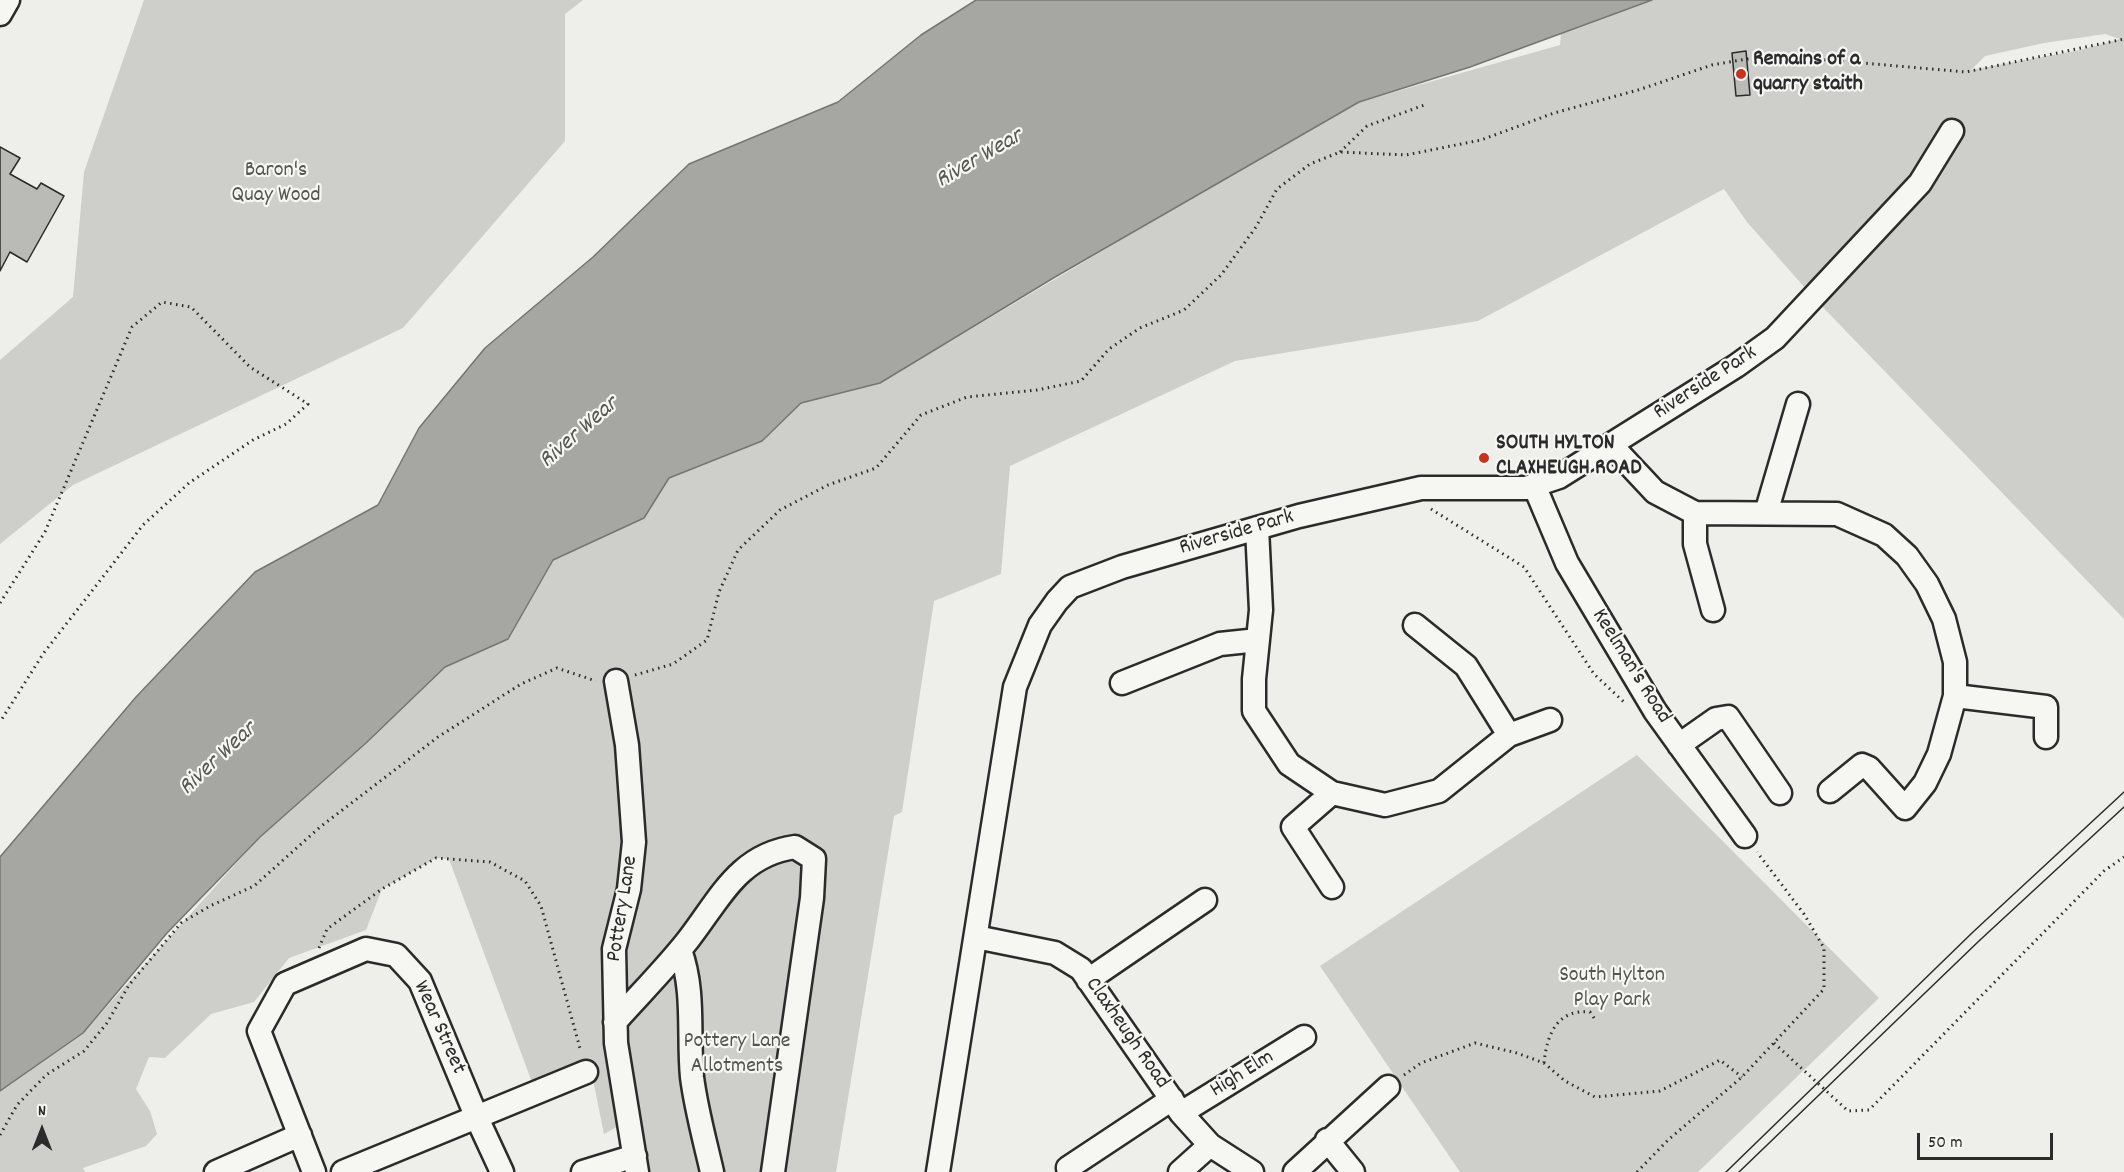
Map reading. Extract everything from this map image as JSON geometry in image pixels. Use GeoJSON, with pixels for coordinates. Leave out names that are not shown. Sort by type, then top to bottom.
{"type":"FeatureCollection","features":[{"type":"Feature","properties":{"kind":"street"},"geometry":{"type":"LineString","coordinates":[[0,14],[8,0]]}},
{"type":"Feature","properties":{"kind":"street","name":"Riverside Park"},"geometry":{"type":"LineString","coordinates":[[976,937],[1015,687],[1040,625],[1070,588],[1122,567],[1257,528],[1421,488],[1526,488],[1560,477],[1736,366],[1775,338],[1920,183],[1952,131]]}},
{"type":"Feature","properties":{"kind":"street"},"geometry":{"type":"LineString","coordinates":[[1766,513],[1798,404]]}},
{"type":"Feature","properties":{"kind":"street"},"geometry":{"type":"LineString","coordinates":[[1611,444],[1655,492],[1695,513],[1837,514],[1884,535],[1907,556],[1927,584],[1944,619],[1956,662],[1956,696],[1939,754],[1924,783],[1905,808],[1869,768],[1862,765],[1830,791]]}},
{"type":"Feature","properties":{"kind":"street","name":"Keelman's Road"},"geometry":{"type":"LineString","coordinates":[[1534,486],[1567,563],[1655,711],[1745,836]]}},
{"type":"Feature","properties":{"kind":"street"},"geometry":{"type":"LineString","coordinates":[[1695,513],[1695,544],[1713,610]]}},
{"type":"Feature","properties":{"kind":"street"},"geometry":{"type":"LineString","coordinates":[[1257,528],[1261,610],[1254,711],[1289,764],[1332,793],[1385,805],[1439,792],[1509,735],[1550,720]]}},
{"type":"Feature","properties":{"kind":"street"},"geometry":{"type":"LineString","coordinates":[[1415,625],[1466,666],[1509,735]]}},
{"type":"Feature","properties":{"kind":"street"},"geometry":{"type":"LineString","coordinates":[[1122,683],[1220,644],[1258,640]]}},
{"type":"Feature","properties":{"kind":"street","name":"Pottery Lane"},"geometry":{"type":"LineString","coordinates":[[615,681],[627,745],[634,842],[629,889],[614,949],[615,1042],[636,1164]]}},
{"type":"Feature","properties":{"kind":"street"},"geometry":{"type":"LineString","coordinates":[[1956,696],[2046,707],[2046,737]]}},
{"type":"Feature","properties":{"kind":"street"},"geometry":{"type":"LineString","coordinates":[[1680,745],[1716,719],[1728,717],[1780,793]]}},
{"type":"Feature","properties":{"kind":"street"},"geometry":{"type":"LineString","coordinates":[[1332,793],[1293,827],[1332,887]]}},
{"type":"Feature","properties":{"kind":"street"},"geometry":{"type":"LineString","coordinates":[[615,1022],[680,950],[731,879],[760,857],[778,849],[795,847],[814,859],[812,898],[773,1172]]}},
{"type":"Feature","properties":{"kind":"street"},"geometry":{"type":"LineString","coordinates":[[1088,980],[1205,900]]}},
{"type":"Feature","properties":{"kind":"street"},"geometry":{"type":"LineString","coordinates":[[938,1172],[976,937]]}},
{"type":"Feature","properties":{"kind":"street","name":"Claxheugh Road"},"geometry":{"type":"LineString","coordinates":[[976,937],[1055,953],[1081,969],[1176,1106],[1210,1145],[1252,1172]]}},
{"type":"Feature","properties":{"kind":"street","name":"Wear Street"},"geometry":{"type":"LineString","coordinates":[[314,1172],[259,1031],[285,984],[366,949],[396,954],[420,981],[502,1172]]}},
{"type":"Feature","properties":{"kind":"street"},"geometry":{"type":"LineString","coordinates":[[680,950],[687,970],[689,988],[692,1078],[712,1172]]}},
{"type":"Feature","properties":{"kind":"street","name":"High Elm"},"geometry":{"type":"LineString","coordinates":[[1069,1172],[1068,1168],[1176,1106],[1305,1037]]}},
{"type":"Feature","properties":{"kind":"street"},"geometry":{"type":"LineString","coordinates":[[343,1172],[586,1072]]}},
{"type":"Feature","properties":{"kind":"street"},"geometry":{"type":"LineString","coordinates":[[1295,1172],[1327,1140],[1388,1087]]}},
{"type":"Feature","properties":{"kind":"street"},"geometry":{"type":"LineString","coordinates":[[216,1172],[300,1136]]}},
{"type":"Feature","properties":{"kind":"street"},"geometry":{"type":"LineString","coordinates":[[1327,1140],[1353,1172]]}},
{"type":"Feature","properties":{"kind":"street"},"geometry":{"type":"LineString","coordinates":[[1180,1172],[1210,1145]]}},
{"type":"Feature","properties":{"kind":"street"},"geometry":{"type":"LineString","coordinates":[[583,1172],[636,1164]]}},
{"type":"Feature","properties":{"kind":"path"},"geometry":{"type":"LineString","coordinates":[[1340,152],[1406,155],[1481,140],[1554,113],[1638,90],[1712,65],[1771,55],[1966,72],[2124,39]]}},
{"type":"Feature","properties":{"kind":"path"},"geometry":{"type":"LineString","coordinates":[[0,1136],[17,1105],[46,1075],[84,1051],[107,1023],[129,985],[181,923],[210,906],[254,886],[320,827],[438,737],[521,684],[557,668],[598,682],[615,681],[673,664],[707,640],[719,592],[738,550],[780,510],[828,486],[876,468],[921,415],[967,397],[1037,390],[1081,381],[1109,349],[1140,328],[1184,310],[1221,275],[1256,227],[1277,189],[1310,164],[1340,152],[1367,126],[1427,104]]}},
{"type":"Feature","properties":{"kind":"path"},"geometry":{"type":"LineString","coordinates":[[0,603],[45,532],[132,327],[162,302],[191,307],[250,367],[308,404],[286,424],[253,440],[189,483],[143,525],[43,654],[0,722]]}},
{"type":"Feature","properties":{"kind":"path"},"geometry":{"type":"LineString","coordinates":[[1404,492],[1524,567],[1594,674],[1635,711],[1655,711]]}},
{"type":"Feature","properties":{"kind":"path"},"geometry":{"type":"LineString","coordinates":[[1637,1172],[1668,1140],[1742,1077],[1824,989],[1824,948],[1804,914],[1745,836]]}},
{"type":"Feature","properties":{"kind":"path"},"geometry":{"type":"LineString","coordinates":[[1774,1043],[1848,1111],[1869,1110],[2089,886],[2124,857]]}},
{"type":"Feature","properties":{"kind":"path"},"geometry":{"type":"LineString","coordinates":[[308,974],[327,929],[382,889],[436,858],[490,862],[525,881],[541,906],[586,1072]]}},
{"type":"Feature","properties":{"kind":"path"},"geometry":{"type":"LineString","coordinates":[[1544,1063],[1546,1047],[1554,1025],[1563,1016],[1580,1011],[1590,1012],[1596,1021]]}},
{"type":"Feature","properties":{"kind":"path"},"geometry":{"type":"LineString","coordinates":[[1388,1087],[1421,1063],[1475,1042],[1544,1063],[1565,1081],[1595,1097],[1660,1091],[1720,1060],[1742,1077]]}},
{"type":"Feature","properties":{"kind":"green space","name":"Baron's Quay Wood"},"geometry":{"type":"Polygon","coordinates":[[[144,0],[583,0],[565,14],[565,141],[403,328],[73,485],[0,544],[0,360],[73,297],[84,172],[144,0]]]}},
{"type":"Feature","properties":{"kind":"green space","name":"Pottery Lane Allotments"},"geometry":{"type":"Polygon","coordinates":[[[1652,0],[2124,0],[2124,619],[1813,297],[1747,222],[1724,189],[1478,321],[1235,361],[1010,466],[1001,574],[934,601],[902,812],[894,816],[836,1172],[637,1172],[628,1121],[604,1134],[591,1070],[536,1093],[449,859],[436,858],[382,889],[366,930],[289,958],[254,1002],[211,1014],[165,1058],[149,1057],[136,1089],[150,1111],[157,1134],[146,1146],[83,1168],[85,1172],[0,1172],[0,1091],[83,1033],[260,837],[445,667],[508,639],[553,560],[644,518],[669,478],[762,441],[801,403],[880,383],[1239,170],[1359,102],[1560,45],[1561,34],[1652,0]],[[2105,34],[2044,43],[1985,56],[1971,70],[2080,50],[2120,39],[2105,34]]]}},
{"type":"Feature","properties":{"kind":"green space","name":"South Hylton Play Park"},"geometry":{"type":"Polygon","coordinates":[[[1637,755],[1879,998],[1698,1172],[1460,1172],[1320,966],[1637,755]]]}},
{"type":"Feature","properties":{"kind":"water","name":"River Wear"},"geometry":{"type":"Polygon","coordinates":[[[976,0],[1652,0],[1470,67],[1359,102],[1055,277],[880,383],[801,403],[762,441],[669,478],[644,518],[553,560],[508,639],[445,667],[366,743],[260,837],[167,933],[83,1033],[0,1091],[0,857],[136,697],[255,572],[378,505],[419,428],[485,348],[593,257],[689,164],[838,102],[921,35],[976,0]]]}},
{"type":"Feature","properties":{"kind":"building","name":"Remains of a quarry staith"},"geometry":{"type":"Polygon","coordinates":[[[1746,51],[1750,95],[1736,96],[1732,53],[1746,51]]]}},
{"type":"Feature","properties":{"kind":"building"},"geometry":{"type":"Polygon","coordinates":[[[0,147],[20,158],[10,174],[37,189],[41,183],[64,196],[27,262],[10,252],[0,271],[0,147]]]}},
{"type":"Feature","properties":{"kind":"tram line"},"geometry":{"type":"LineString","coordinates":[[1726,1172],[1973,932],[2124,792]]}},
{"type":"Feature","properties":{"kind":"tram line"},"geometry":{"type":"LineString","coordinates":[[1739,1172],[1980,940],[2124,807]]}},
{"type":"Feature","properties":{"kind":"place","name":"Remains of a quarry staith"},"geometry":{"type":"Point","coordinates":[1741,74]}},
{"type":"Feature","properties":{"kind":"place","name":"SOUTH HYLTON CLAXHEUGH ROAD"},"geometry":{"type":"Point","coordinates":[1484,458]}}]}
